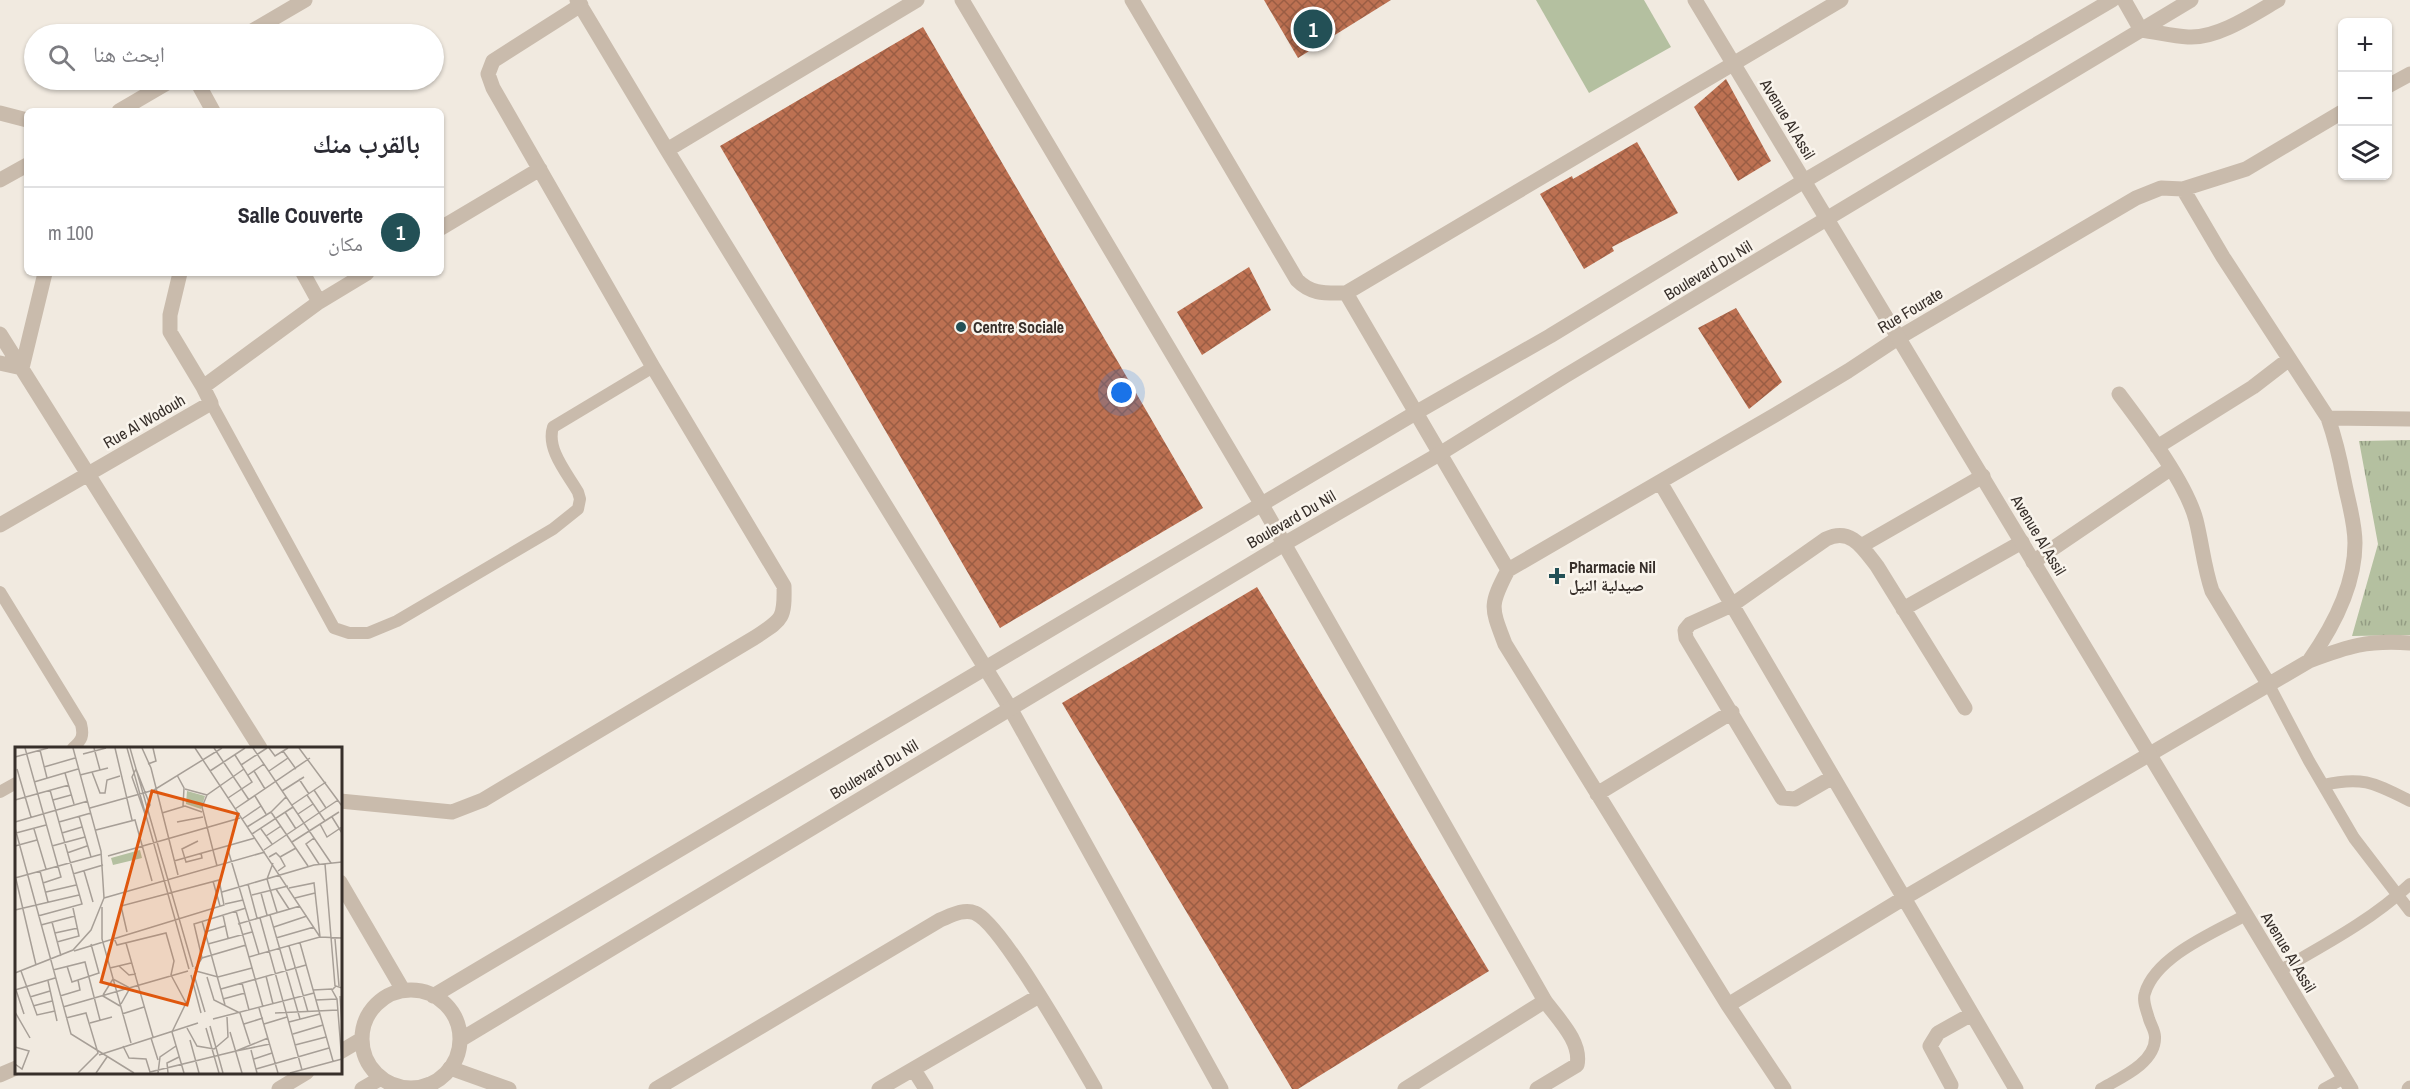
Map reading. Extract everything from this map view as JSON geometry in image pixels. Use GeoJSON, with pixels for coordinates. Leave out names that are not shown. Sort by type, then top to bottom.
{"type":"FeatureCollection","features":[{"type":"Feature","properties":{"kind":"street"},"geometry":{"type":"LineString","coordinates":[[264,24],[305,0]]}},
{"type":"Feature","properties":{"kind":"street"},"geometry":{"type":"LineString","coordinates":[[666,150],[917,0]]}},
{"type":"Feature","properties":{"kind":"street"},"geometry":{"type":"LineString","coordinates":[[962,0],[1262,505],[1545,1001],[1574,1044],[1579,1056],[1576,1065],[1537,1089]]}},
{"type":"Feature","properties":{"kind":"street"},"geometry":{"type":"LineString","coordinates":[[1132,0],[1297,280],[1306,290],[1318,293],[1346,292],[1841,0]]}},
{"type":"Feature","properties":{"kind":"street","name":"Avenue Al Assil"},"geometry":{"type":"LineString","coordinates":[[1695,0],[2348,1083]]}},
{"type":"Feature","properties":{"kind":"street","name":"Boulevard Du Nil"},"geometry":{"type":"LineString","coordinates":[[433,996],[1417,412],[1587,314],[1804,182],[2112,0]]}},
{"type":"Feature","properties":{"kind":"street"},"geometry":{"type":"LineString","coordinates":[[2124,0],[2141,30],[2190,38],[2212,33],[2241,21],[2278,0]]}},
{"type":"Feature","properties":{"kind":"street","name":"Boulevard Du Nil"},"geometry":{"type":"LineString","coordinates":[[460,1040],[2192,0]]}},
{"type":"Feature","properties":{"kind":"street"},"geometry":{"type":"LineString","coordinates":[[342,801],[452,812],[483,800],[780,620],[785,606],[784,586],[653,367],[493,87],[488,74],[493,62],[579,3],[666,150],[1010,708],[1221,1089]]}},
{"type":"Feature","properties":{"kind":"street"},"geometry":{"type":"LineString","coordinates":[[2392,84],[2410,74]]}},
{"type":"Feature","properties":{"kind":"street"},"geometry":{"type":"LineString","coordinates":[[124,108],[155,90]]}},
{"type":"Feature","properties":{"kind":"street"},"geometry":{"type":"LineString","coordinates":[[201,90],[211,108]]}},
{"type":"Feature","properties":{"kind":"street"},"geometry":{"type":"LineString","coordinates":[[0,112],[24,119]]}},
{"type":"Feature","properties":{"kind":"street","name":"Rue Fourate"},"geometry":{"type":"LineString","coordinates":[[1508,570],[1848,371],[1898,338],[2136,198],[2161,188],[2183,189],[2246,169],[2338,115]]}},
{"type":"Feature","properties":{"kind":"street"},"geometry":{"type":"LineString","coordinates":[[0,180],[24,167]]}},
{"type":"Feature","properties":{"kind":"street"},"geometry":{"type":"LineString","coordinates":[[444,226],[540,169]]}},
{"type":"Feature","properties":{"kind":"street"},"geometry":{"type":"LineString","coordinates":[[2183,189],[2288,360],[2328,418],[2341,465],[2355,543],[2352,568],[2343,602],[2326,637],[2309,661]]}},
{"type":"Feature","properties":{"kind":"street"},"geometry":{"type":"LineString","coordinates":[[22,368],[44,276]]}},
{"type":"Feature","properties":{"kind":"street"},"geometry":{"type":"LineString","coordinates":[[179,276],[170,315],[170,332],[203,387]]}},
{"type":"Feature","properties":{"kind":"street"},"geometry":{"type":"LineString","coordinates":[[305,276],[319,302]]}},
{"type":"Feature","properties":{"kind":"street","name":"Rue Al Wodouh"},"geometry":{"type":"LineString","coordinates":[[0,525],[211,403],[203,387],[319,302],[362,276]]}},
{"type":"Feature","properties":{"kind":"street"},"geometry":{"type":"LineString","coordinates":[[1346,292],[1508,570],[1496,593],[1493,611],[1505,644],[1728,1005],[1784,1089]]}},
{"type":"Feature","properties":{"kind":"street"},"geometry":{"type":"LineString","coordinates":[[0,334],[259,747]]}},
{"type":"Feature","properties":{"kind":"street"},"geometry":{"type":"LineString","coordinates":[[2157,447],[2253,387],[2288,360]]}},
{"type":"Feature","properties":{"kind":"street"},"geometry":{"type":"LineString","coordinates":[[0,363],[22,368]]}},
{"type":"Feature","properties":{"kind":"street"},"geometry":{"type":"LineString","coordinates":[[2119,394],[2157,447],[2188,499],[2196,519],[2206,575],[2212,591],[2269,684]]}},
{"type":"Feature","properties":{"kind":"street"},"geometry":{"type":"LineString","coordinates":[[2328,418],[2410,419]]}},
{"type":"Feature","properties":{"kind":"street"},"geometry":{"type":"LineString","coordinates":[[2033,562],[2170,469]]}},
{"type":"Feature","properties":{"kind":"street"},"geometry":{"type":"LineString","coordinates":[[1862,546],[1983,476]]}},
{"type":"Feature","properties":{"kind":"street"},"geometry":{"type":"LineString","coordinates":[[1660,482],[2016,1089]]}},
{"type":"Feature","properties":{"kind":"street"},"geometry":{"type":"LineString","coordinates":[[1833,777],[1795,799],[1782,798],[1686,638],[1685,630],[1690,624],[1732,604],[1833,535],[1850,537],[1862,546],[1965,708]]}},
{"type":"Feature","properties":{"kind":"street"},"geometry":{"type":"LineString","coordinates":[[1904,609],[2022,542]]}},
{"type":"Feature","properties":{"kind":"street"},"geometry":{"type":"LineString","coordinates":[[1728,1005],[1904,898],[2309,661],[2352,645],[2375,642],[2410,644]]}},
{"type":"Feature","properties":{"kind":"street"},"geometry":{"type":"LineString","coordinates":[[1598,794],[1732,712]]}},
{"type":"Feature","properties":{"kind":"street"},"geometry":{"type":"LineString","coordinates":[[342,885],[403,990]]}},
{"type":"Feature","properties":{"kind":"street"},"geometry":{"type":"LineString","coordinates":[[656,1089],[940,920],[962,912],[973,912],[988,921],[1039,996],[1095,1089]]}},
{"type":"Feature","properties":{"kind":"street"},"geometry":{"type":"LineString","coordinates":[[403,990],[419,991],[433,996],[446,1005],[458,1025],[460,1040],[458,1054],[450,1068],[428,1087],[407,1088],[393,1085],[381,1078],[369,1064],[362,1039],[367,1017],[376,1005],[403,990]]}},
{"type":"Feature","properties":{"kind":"street"},"geometry":{"type":"LineString","coordinates":[[879,1089],[1039,996]]}},
{"type":"Feature","properties":{"kind":"street"},"geometry":{"type":"LineString","coordinates":[[1405,1089],[1545,1001]]}},
{"type":"Feature","properties":{"kind":"street"},"geometry":{"type":"LineString","coordinates":[[1950,1088],[1930,1046],[1938,1033],[1972,1014]]}},
{"type":"Feature","properties":{"kind":"street"},"geometry":{"type":"LineString","coordinates":[[342,1051],[362,1039]]}},
{"type":"Feature","properties":{"kind":"street"},"geometry":{"type":"LineString","coordinates":[[0,1075],[15,1068]]}},
{"type":"Feature","properties":{"kind":"street"},"geometry":{"type":"LineString","coordinates":[[450,1068],[509,1089]]}},
{"type":"Feature","properties":{"kind":"street"},"geometry":{"type":"LineString","coordinates":[[914,1070],[926,1089]]}},
{"type":"Feature","properties":{"kind":"street"},"geometry":{"type":"LineString","coordinates":[[279,1089],[304,1074]]}},
{"type":"Feature","properties":{"kind":"street"},"geometry":{"type":"LineString","coordinates":[[362,1089],[381,1078]]}},
{"type":"Feature","properties":{"kind":"lane"},"geometry":{"type":"LineString","coordinates":[[211,403],[334,628],[350,633],[368,633],[406,616],[553,529],[578,509],[580,499],[578,492],[552,446],[550,436],[553,427],[653,367]]}},
{"type":"Feature","properties":{"kind":"lane"},"geometry":{"type":"LineString","coordinates":[[0,592],[81,724],[84,734],[81,741],[74,747]]}},
{"type":"Feature","properties":{"kind":"lane"},"geometry":{"type":"LineString","coordinates":[[2269,684],[2354,838],[2410,911]]}},
{"type":"Feature","properties":{"kind":"lane"},"geometry":{"type":"LineString","coordinates":[[2323,785],[2347,780],[2362,781],[2410,801]]}},
{"type":"Feature","properties":{"kind":"lane"},"geometry":{"type":"LineString","coordinates":[[0,792],[15,784]]}},
{"type":"Feature","properties":{"kind":"lane"},"geometry":{"type":"LineString","coordinates":[[2279,971],[2331,941],[2397,896],[2410,884]]}},
{"type":"Feature","properties":{"kind":"lane"},"geometry":{"type":"LineString","coordinates":[[2101,1089],[2150,1056],[2155,1040],[2144,1000],[2145,991],[2160,969],[2181,952],[2246,915]]}},
{"type":"Feature","properties":{"kind":"lane"},"geometry":{"type":"LineString","coordinates":[[2325,1089],[2348,1083]]}},
{"type":"Feature","properties":{"kind":"green space"},"geometry":{"type":"Polygon","coordinates":[[[1536,0],[1644,0],[1671,47],[1589,93],[1536,0]]]}},
{"type":"Feature","properties":{"kind":"green space"},"geometry":{"type":"Polygon","coordinates":[[[2410,440],[2410,635],[2352,636],[2378,544],[2359,441],[2410,440]]]}},
{"type":"Feature","properties":{"kind":"building"},"geometry":{"type":"Polygon","coordinates":[[[1264,0],[1391,0],[1298,58],[1264,0]]]}},
{"type":"Feature","properties":{"kind":"building","name":"Centre Sociale"},"geometry":{"type":"Polygon","coordinates":[[[923,27],[1203,508],[1000,628],[720,146],[923,27]]]}},
{"type":"Feature","properties":{"kind":"building"},"geometry":{"type":"Polygon","coordinates":[[[1726,79],[1771,161],[1738,181],[1694,107],[1726,79]]]}},
{"type":"Feature","properties":{"kind":"building"},"geometry":{"type":"Polygon","coordinates":[[[1637,142],[1678,213],[1612,247],[1614,251],[1584,269],[1540,194],[1572,176],[1573,179],[1637,142]]]}},
{"type":"Feature","properties":{"kind":"building"},"geometry":{"type":"Polygon","coordinates":[[[1249,267],[1271,310],[1202,355],[1177,312],[1249,267]]]}},
{"type":"Feature","properties":{"kind":"building"},"geometry":{"type":"Polygon","coordinates":[[[1736,308],[1782,382],[1749,409],[1698,328],[1736,308]]]}},
{"type":"Feature","properties":{"kind":"building"},"geometry":{"type":"Polygon","coordinates":[[[1257,587],[1489,971],[1298,1089],[1292,1089],[1062,703],[1257,587]]]}},
{"type":"Feature","properties":{"kind":"place","name":"Salle Couverte"},"geometry":{"type":"Point","coordinates":[1313,29]}},
{"type":"Feature","properties":{"kind":"place","name":"Centre Sociale"},"geometry":{"type":"Point","coordinates":[961,327]}},
{"type":"Feature","properties":{"kind":"place","name":"Pharmacie Nil صيدلية النيل"},"geometry":{"type":"Point","coordinates":[1557,576]}}]}
